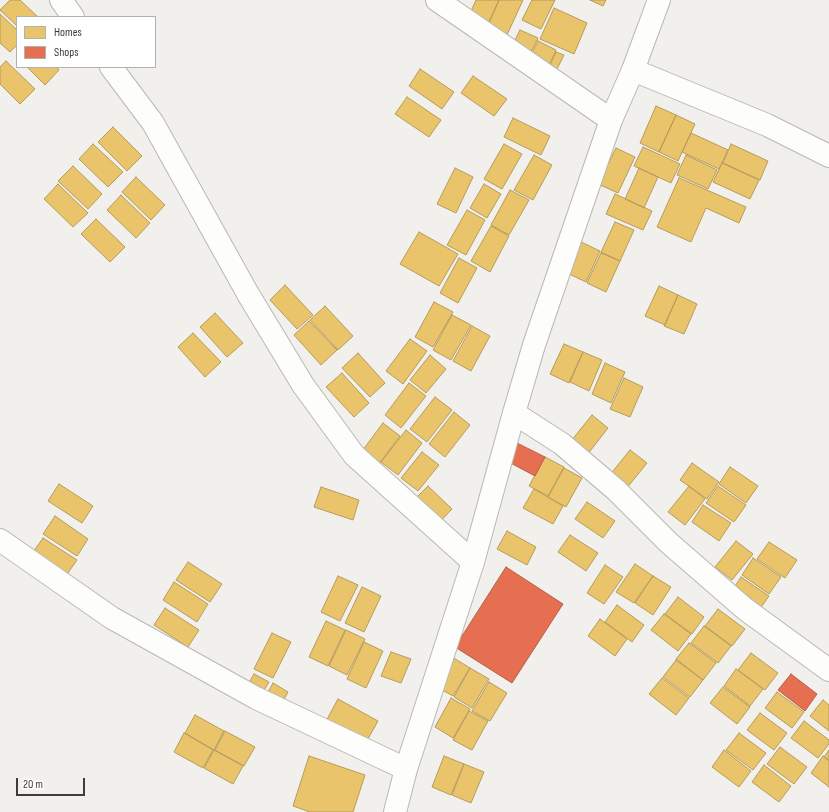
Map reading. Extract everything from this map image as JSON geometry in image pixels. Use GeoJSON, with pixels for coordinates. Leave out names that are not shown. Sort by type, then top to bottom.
{"type":"FeatureCollection","features":[{"type":"Feature","properties":{"kind":"street"},"geometry":{"type":"LineString","coordinates":[[61,0],[72,16]]}},
{"type":"Feature","properties":{"kind":"street"},"geometry":{"type":"LineString","coordinates":[[437,0],[611,120]]}},
{"type":"Feature","properties":{"kind":"street"},"geometry":{"type":"LineString","coordinates":[[395,812],[406,769],[473,562],[534,345],[611,120],[659,0]]}},
{"type":"Feature","properties":{"kind":"street"},"geometry":{"type":"LineString","coordinates":[[112,68],[153,123],[244,287],[303,385],[354,456],[473,562]]}},
{"type":"Feature","properties":{"kind":"street"},"geometry":{"type":"LineString","coordinates":[[632,70],[767,125],[829,156]]}},
{"type":"Feature","properties":{"kind":"street"},"geometry":{"type":"LineString","coordinates":[[514,413],[562,444],[616,490],[669,543],[745,610],[829,670]]}},
{"type":"Feature","properties":{"kind":"street"},"geometry":{"type":"LineString","coordinates":[[0,540],[112,618],[256,698],[406,769]]}},
{"type":"Feature","properties":{"kind":"building: Homes"},"geometry":{"type":"Polygon","coordinates":[[[10,0],[20,0],[37,16],[16,16],[16,25],[0,10],[10,0]]]}},
{"type":"Feature","properties":{"kind":"building: Homes"},"geometry":{"type":"Polygon","coordinates":[[[476,0],[499,0],[487,26],[468,18],[476,0]]]}},
{"type":"Feature","properties":{"kind":"building: Homes"},"geometry":{"type":"Polygon","coordinates":[[[499,0],[523,0],[506,37],[487,28],[499,0]]]}},
{"type":"Feature","properties":{"kind":"building: Homes"},"geometry":{"type":"Polygon","coordinates":[[[532,0],[555,0],[541,29],[522,20],[532,0]]]}},
{"type":"Feature","properties":{"kind":"building: Homes"},"geometry":{"type":"Polygon","coordinates":[[[590,0],[606,0],[603,6],[590,0]]]}},
{"type":"Feature","properties":{"kind":"building: Homes"},"geometry":{"type":"Polygon","coordinates":[[[554,8],[587,23],[574,54],[540,39],[554,8]]]}},
{"type":"Feature","properties":{"kind":"building: Homes"},"geometry":{"type":"Polygon","coordinates":[[[0,14],[16,29],[16,46],[10,52],[0,43],[0,14]]]}},
{"type":"Feature","properties":{"kind":"building: Homes"},"geometry":{"type":"Polygon","coordinates":[[[520,30],[538,38],[528,58],[510,50],[520,30]]]}},
{"type":"Feature","properties":{"kind":"building: Homes"},"geometry":{"type":"Polygon","coordinates":[[[538,41],[556,50],[547,70],[528,61],[538,41]]]}},
{"type":"Feature","properties":{"kind":"building: Homes"},"geometry":{"type":"Polygon","coordinates":[[[556,52],[564,55],[554,75],[547,72],[556,52]]]}},
{"type":"Feature","properties":{"kind":"building: Homes"},"geometry":{"type":"Polygon","coordinates":[[[6,61],[35,89],[20,104],[0,84],[0,67],[6,61]]]}},
{"type":"Feature","properties":{"kind":"building: Homes"},"geometry":{"type":"Polygon","coordinates":[[[28,68],[58,68],[59,70],[45,85],[28,68]]]}},
{"type":"Feature","properties":{"kind":"building: Homes"},"geometry":{"type":"Polygon","coordinates":[[[420,69],[454,92],[442,109],[409,86],[420,69]]]}},
{"type":"Feature","properties":{"kind":"building: Homes"},"geometry":{"type":"Polygon","coordinates":[[[473,76],[507,99],[494,116],[461,93],[473,76]]]}},
{"type":"Feature","properties":{"kind":"building: Homes"},"geometry":{"type":"Polygon","coordinates":[[[407,97],[441,120],[429,137],[395,114],[407,97]]]}},
{"type":"Feature","properties":{"kind":"building: Homes"},"geometry":{"type":"Polygon","coordinates":[[[656,106],[676,115],[659,152],[640,143],[656,106]]]}},
{"type":"Feature","properties":{"kind":"building: Homes"},"geometry":{"type":"Polygon","coordinates":[[[676,115],[695,124],[678,161],[659,152],[676,115]]]}},
{"type":"Feature","properties":{"kind":"building: Homes"},"geometry":{"type":"Polygon","coordinates":[[[513,118],[550,136],[541,155],[504,137],[513,118]]]}},
{"type":"Feature","properties":{"kind":"building: Homes"},"geometry":{"type":"Polygon","coordinates":[[[113,127],[142,156],[127,171],[98,142],[113,127]]]}},
{"type":"Feature","properties":{"kind":"building: Homes"},"geometry":{"type":"Polygon","coordinates":[[[691,133],[728,150],[719,169],[682,152],[691,133]]]}},
{"type":"Feature","properties":{"kind":"building: Homes"},"geometry":{"type":"Polygon","coordinates":[[[93,144],[123,172],[108,187],[79,159],[93,144]]]}},
{"type":"Feature","properties":{"kind":"building: Homes"},"geometry":{"type":"Polygon","coordinates":[[[504,144],[522,154],[502,189],[484,179],[504,144]]]}},
{"type":"Feature","properties":{"kind":"building: Homes"},"geometry":{"type":"Polygon","coordinates":[[[731,144],[768,161],[760,180],[723,163],[731,144]]]}},
{"type":"Feature","properties":{"kind":"building: Homes"},"geometry":{"type":"Polygon","coordinates":[[[643,147],[680,164],[671,183],[634,166],[643,147]]]}},
{"type":"Feature","properties":{"kind":"building: Homes"},"geometry":{"type":"Polygon","coordinates":[[[616,148],[635,157],[618,193],[598,184],[616,148]]]}},
{"type":"Feature","properties":{"kind":"building: Homes"},"geometry":{"type":"Polygon","coordinates":[[[534,155],[552,165],[533,200],[514,190],[534,155]]]}},
{"type":"Feature","properties":{"kind":"building: Homes"},"geometry":{"type":"Polygon","coordinates":[[[686,155],[717,170],[708,189],[677,175],[686,155]]]}},
{"type":"Feature","properties":{"kind":"building: Homes"},"geometry":{"type":"Polygon","coordinates":[[[722,163],[759,180],[750,199],[713,182],[722,163]]]}},
{"type":"Feature","properties":{"kind":"building: Homes"},"geometry":{"type":"Polygon","coordinates":[[[73,166],[102,194],[88,209],[58,181],[73,166]]]}},
{"type":"Feature","properties":{"kind":"building: Homes"},"geometry":{"type":"Polygon","coordinates":[[[455,168],[473,177],[456,213],[437,204],[455,168]]]}},
{"type":"Feature","properties":{"kind":"building: Homes"},"geometry":{"type":"Polygon","coordinates":[[[639,168],[658,177],[644,208],[625,199],[639,168]]]}},
{"type":"Feature","properties":{"kind":"building: Homes"},"geometry":{"type":"Polygon","coordinates":[[[136,177],[165,205],[151,220],[122,192],[136,177]]]}},
{"type":"Feature","properties":{"kind":"building: Homes"},"geometry":{"type":"Polygon","coordinates":[[[679,178],[746,207],[739,223],[706,208],[691,242],[657,227],[679,178]]]}},
{"type":"Feature","properties":{"kind":"building: Homes"},"geometry":{"type":"Polygon","coordinates":[[[58,184],[88,213],[73,227],[44,199],[58,184]]]}},
{"type":"Feature","properties":{"kind":"building: Homes"},"geometry":{"type":"Polygon","coordinates":[[[484,184],[501,194],[487,218],[470,208],[484,184]]]}},
{"type":"Feature","properties":{"kind":"building: Homes"},"geometry":{"type":"Polygon","coordinates":[[[510,190],[529,200],[509,235],[491,225],[510,190]]]}},
{"type":"Feature","properties":{"kind":"building: Homes"},"geometry":{"type":"Polygon","coordinates":[[[615,194],[652,211],[643,230],[606,214],[615,194]]]}},
{"type":"Feature","properties":{"kind":"building: Homes"},"geometry":{"type":"Polygon","coordinates":[[[121,195],[150,223],[136,238],[107,210],[121,195]]]}},
{"type":"Feature","properties":{"kind":"building: Homes"},"geometry":{"type":"Polygon","coordinates":[[[467,210],[485,220],[466,255],[447,245],[467,210]]]}},
{"type":"Feature","properties":{"kind":"building: Homes"},"geometry":{"type":"Polygon","coordinates":[[[96,219],[125,247],[110,262],[81,234],[96,219]]]}},
{"type":"Feature","properties":{"kind":"building: Homes"},"geometry":{"type":"Polygon","coordinates":[[[615,222],[634,230],[620,261],[601,252],[615,222]]]}},
{"type":"Feature","properties":{"kind":"building: Homes"},"geometry":{"type":"Polygon","coordinates":[[[491,226],[509,236],[490,272],[471,261],[491,226]]]}},
{"type":"Feature","properties":{"kind":"building: Homes"},"geometry":{"type":"Polygon","coordinates":[[[419,232],[458,254],[439,286],[400,264],[419,232]]]}},
{"type":"Feature","properties":{"kind":"building: Homes"},"geometry":{"type":"Polygon","coordinates":[[[581,242],[600,251],[586,282],[567,273],[581,242]]]}},
{"type":"Feature","properties":{"kind":"building: Homes"},"geometry":{"type":"Polygon","coordinates":[[[601,253],[620,261],[606,292],[587,283],[601,253]]]}},
{"type":"Feature","properties":{"kind":"building: Homes"},"geometry":{"type":"Polygon","coordinates":[[[459,258],[477,268],[458,303],[440,293],[459,258]]]}},
{"type":"Feature","properties":{"kind":"building: Homes"},"geometry":{"type":"Polygon","coordinates":[[[285,285],[313,315],[297,329],[270,300],[285,285]]]}},
{"type":"Feature","properties":{"kind":"building: Homes"},"geometry":{"type":"Polygon","coordinates":[[[659,286],[678,295],[665,325],[645,316],[659,286]]]}},
{"type":"Feature","properties":{"kind":"building: Homes"},"geometry":{"type":"Polygon","coordinates":[[[678,295],[697,304],[684,334],[664,326],[678,295]]]}},
{"type":"Feature","properties":{"kind":"building: Homes"},"geometry":{"type":"Polygon","coordinates":[[[434,302],[453,312],[433,347],[415,337],[434,302]]]}},
{"type":"Feature","properties":{"kind":"building: Homes"},"geometry":{"type":"Polygon","coordinates":[[[325,306],[353,336],[338,350],[310,320],[325,306]]]}},
{"type":"Feature","properties":{"kind":"building: Homes"},"geometry":{"type":"Polygon","coordinates":[[[215,313],[243,343],[227,357],[200,327],[215,313]]]}},
{"type":"Feature","properties":{"kind":"building: Homes"},"geometry":{"type":"Polygon","coordinates":[[[452,315],[471,325],[451,360],[433,350],[452,315]]]}},
{"type":"Feature","properties":{"kind":"building: Homes"},"geometry":{"type":"Polygon","coordinates":[[[309,321],[337,350],[321,365],[294,335],[309,321]]]}},
{"type":"Feature","properties":{"kind":"building: Homes"},"geometry":{"type":"Polygon","coordinates":[[[472,326],[490,336],[471,371],[453,361],[472,326]]]}},
{"type":"Feature","properties":{"kind":"building: Homes"},"geometry":{"type":"Polygon","coordinates":[[[193,333],[221,362],[205,377],[178,347],[193,333]]]}},
{"type":"Feature","properties":{"kind":"building: Homes"},"geometry":{"type":"Polygon","coordinates":[[[410,339],[427,351],[403,384],[386,371],[410,339]]]}},
{"type":"Feature","properties":{"kind":"building: Homes"},"geometry":{"type":"Polygon","coordinates":[[[564,344],[583,352],[569,383],[550,374],[564,344]]]}},
{"type":"Feature","properties":{"kind":"building: Homes"},"geometry":{"type":"Polygon","coordinates":[[[583,352],[602,360],[589,391],[570,382],[583,352]]]}},
{"type":"Feature","properties":{"kind":"building: Homes"},"geometry":{"type":"Polygon","coordinates":[[[358,353],[385,383],[370,397],[342,368],[358,353]]]}},
{"type":"Feature","properties":{"kind":"building: Homes"},"geometry":{"type":"Polygon","coordinates":[[[430,355],[446,369],[426,393],[410,380],[430,355]]]}},
{"type":"Feature","properties":{"kind":"building: Homes"},"geometry":{"type":"Polygon","coordinates":[[[605,363],[625,372],[611,403],[592,394],[605,363]]]}},
{"type":"Feature","properties":{"kind":"building: Homes"},"geometry":{"type":"Polygon","coordinates":[[[342,373],[369,403],[354,417],[326,387],[342,373]]]}},
{"type":"Feature","properties":{"kind":"building: Homes"},"geometry":{"type":"Polygon","coordinates":[[[624,378],[643,387],[630,417],[610,409],[624,378]]]}},
{"type":"Feature","properties":{"kind":"building: Homes"},"geometry":{"type":"Polygon","coordinates":[[[409,383],[426,396],[401,428],[385,415],[409,383]]]}},
{"type":"Feature","properties":{"kind":"building: Homes"},"geometry":{"type":"Polygon","coordinates":[[[435,397],[452,410],[427,442],[410,429],[435,397]]]}},
{"type":"Feature","properties":{"kind":"building: Homes"},"geometry":{"type":"Polygon","coordinates":[[[454,412],[470,425],[445,457],[429,444],[454,412]]]}},
{"type":"Feature","properties":{"kind":"building: Homes"},"geometry":{"type":"Polygon","coordinates":[[[592,415],[608,428],[587,455],[571,441],[592,415]]]}},
{"type":"Feature","properties":{"kind":"building: Homes"},"geometry":{"type":"Polygon","coordinates":[[[383,423],[400,436],[376,468],[359,455],[383,423]]]}},
{"type":"Feature","properties":{"kind":"building: Homes"},"geometry":{"type":"Polygon","coordinates":[[[406,430],[422,443],[398,475],[381,462],[406,430]]]}},
{"type":"Feature","properties":{"kind":"building: Homes"},"geometry":{"type":"Polygon","coordinates":[[[630,450],[647,463],[626,489],[609,476],[630,450]]]}},
{"type":"Feature","properties":{"kind":"building: Homes"},"geometry":{"type":"Polygon","coordinates":[[[422,452],[439,465],[418,491],[401,478],[422,452]]]}},
{"type":"Feature","properties":{"kind":"building: Homes"},"geometry":{"type":"Polygon","coordinates":[[[545,457],[564,467],[548,496],[529,486],[545,457]]]}},
{"type":"Feature","properties":{"kind":"building: Homes"},"geometry":{"type":"Polygon","coordinates":[[[692,463],[719,482],[707,499],[680,480],[692,463]]]}},
{"type":"Feature","properties":{"kind":"building: Homes"},"geometry":{"type":"Polygon","coordinates":[[[730,467],[758,486],[746,503],[719,484],[730,467]]]}},
{"type":"Feature","properties":{"kind":"building: Homes"},"geometry":{"type":"Polygon","coordinates":[[[564,468],[582,478],[566,507],[548,497],[564,468]]]}},
{"type":"Feature","properties":{"kind":"building: Homes"},"geometry":{"type":"Polygon","coordinates":[[[59,484],[93,506],[82,523],[48,501],[59,484]]]}},
{"type":"Feature","properties":{"kind":"building: Homes"},"geometry":{"type":"Polygon","coordinates":[[[428,486],[452,509],[438,524],[413,501],[428,486]]]}},
{"type":"Feature","properties":{"kind":"building: Homes"},"geometry":{"type":"Polygon","coordinates":[[[689,486],[705,499],[685,525],[668,512],[689,486]]]}},
{"type":"Feature","properties":{"kind":"building: Homes"},"geometry":{"type":"Polygon","coordinates":[[[718,486],[746,505],[734,522],[706,503],[718,486]]]}},
{"type":"Feature","properties":{"kind":"building: Homes"},"geometry":{"type":"Polygon","coordinates":[[[321,487],[359,500],[353,520],[314,507],[321,487]]]}},
{"type":"Feature","properties":{"kind":"building: Homes"},"geometry":{"type":"Polygon","coordinates":[[[534,489],[563,506],[553,524],[523,508],[534,489]]]}},
{"type":"Feature","properties":{"kind":"building: Homes"},"geometry":{"type":"Polygon","coordinates":[[[587,502],[615,521],[603,538],[575,519],[587,502]]]}},
{"type":"Feature","properties":{"kind":"building: Homes"},"geometry":{"type":"Polygon","coordinates":[[[703,505],[731,523],[719,541],[692,522],[703,505]]]}},
{"type":"Feature","properties":{"kind":"building: Homes"},"geometry":{"type":"Polygon","coordinates":[[[55,516],[88,539],[77,556],[43,534],[55,516]]]}},
{"type":"Feature","properties":{"kind":"building: Homes"},"geometry":{"type":"Polygon","coordinates":[[[507,531],[536,547],[527,565],[497,549],[507,531]]]}},
{"type":"Feature","properties":{"kind":"building: Homes"},"geometry":{"type":"Polygon","coordinates":[[[570,535],[598,553],[586,571],[558,552],[570,535]]]}},
{"type":"Feature","properties":{"kind":"building: Homes"},"geometry":{"type":"Polygon","coordinates":[[[43,538],[77,560],[65,577],[31,555],[43,538]]]}},
{"type":"Feature","properties":{"kind":"building: Homes"},"geometry":{"type":"Polygon","coordinates":[[[736,541],[753,554],[732,580],[715,567],[736,541]]]}},
{"type":"Feature","properties":{"kind":"building: Homes"},"geometry":{"type":"Polygon","coordinates":[[[769,542],[797,560],[785,578],[757,559],[769,542]]]}},
{"type":"Feature","properties":{"kind":"building: Homes"},"geometry":{"type":"Polygon","coordinates":[[[753,558],[781,577],[769,594],[742,575],[753,558]]]}},
{"type":"Feature","properties":{"kind":"building: Homes"},"geometry":{"type":"Polygon","coordinates":[[[188,562],[222,584],[210,602],[176,580],[188,562]]]}},
{"type":"Feature","properties":{"kind":"building: Homes"},"geometry":{"type":"Polygon","coordinates":[[[635,564],[653,576],[634,603],[616,592],[635,564]]]}},
{"type":"Feature","properties":{"kind":"building: Homes"},"geometry":{"type":"Polygon","coordinates":[[[605,565],[623,577],[604,604],[587,593],[605,565]]]}},
{"type":"Feature","properties":{"kind":"building: Homes"},"geometry":{"type":"Polygon","coordinates":[[[338,576],[358,585],[340,621],[321,612],[338,576]]]}},
{"type":"Feature","properties":{"kind":"building: Homes"},"geometry":{"type":"Polygon","coordinates":[[[653,576],[671,587],[653,615],[635,603],[653,576]]]}},
{"type":"Feature","properties":{"kind":"building: Homes"},"geometry":{"type":"Polygon","coordinates":[[[741,577],[769,596],[757,613],[730,594],[741,577]]]}},
{"type":"Feature","properties":{"kind":"building: Homes"},"geometry":{"type":"Polygon","coordinates":[[[174,582],[208,604],[197,622],[163,600],[174,582]]]}},
{"type":"Feature","properties":{"kind":"building: Homes"},"geometry":{"type":"Polygon","coordinates":[[[362,587],[381,596],[364,632],[345,623],[362,587]]]}},
{"type":"Feature","properties":{"kind":"building: Homes"},"geometry":{"type":"Polygon","coordinates":[[[678,597],[704,617],[692,634],[665,614],[678,597]]]}},
{"type":"Feature","properties":{"kind":"building: Homes"},"geometry":{"type":"Polygon","coordinates":[[[617,605],[644,625],[632,642],[605,622],[617,605]]]}},
{"type":"Feature","properties":{"kind":"building: Homes"},"geometry":{"type":"Polygon","coordinates":[[[165,608],[199,630],[188,647],[154,625],[165,608]]]}},
{"type":"Feature","properties":{"kind":"building: Homes"},"geometry":{"type":"Polygon","coordinates":[[[718,609],[745,629],[732,646],[705,626],[718,609]]]}},
{"type":"Feature","properties":{"kind":"building: Homes"},"geometry":{"type":"Polygon","coordinates":[[[664,614],[691,634],[678,651],[651,630],[664,614]]]}},
{"type":"Feature","properties":{"kind":"building: Homes"},"geometry":{"type":"Polygon","coordinates":[[[600,619],[627,639],[615,656],[588,636],[600,619]]]}},
{"type":"Feature","properties":{"kind":"building: Homes"},"geometry":{"type":"Polygon","coordinates":[[[326,621],[345,630],[328,666],[309,657],[326,621]]]}},
{"type":"Feature","properties":{"kind":"building: Homes"},"geometry":{"type":"Polygon","coordinates":[[[704,626],[731,646],[718,663],[691,643],[704,626]]]}},
{"type":"Feature","properties":{"kind":"building: Homes"},"geometry":{"type":"Polygon","coordinates":[[[346,630],[365,639],[347,675],[329,666],[346,630]]]}},
{"type":"Feature","properties":{"kind":"building: Homes"},"geometry":{"type":"Polygon","coordinates":[[[272,633],[291,642],[273,678],[254,669],[272,633]]]}},
{"type":"Feature","properties":{"kind":"building: Homes"},"geometry":{"type":"Polygon","coordinates":[[[364,642],[383,651],[366,688],[347,679],[364,642]]]}},
{"type":"Feature","properties":{"kind":"building: Homes"},"geometry":{"type":"Polygon","coordinates":[[[689,643],[716,663],[703,680],[676,659],[689,643]]]}},
{"type":"Feature","properties":{"kind":"building: Homes"},"geometry":{"type":"Polygon","coordinates":[[[391,652],[411,659],[401,683],[381,676],[391,652]]]}},
{"type":"Feature","properties":{"kind":"building: Homes"},"geometry":{"type":"Polygon","coordinates":[[[751,653],[778,673],[765,690],[738,670],[751,653]]]}},
{"type":"Feature","properties":{"kind":"building: Homes"},"geometry":{"type":"Polygon","coordinates":[[[452,657],[470,668],[453,696],[435,686],[452,657]]]}},
{"type":"Feature","properties":{"kind":"building: Homes"},"geometry":{"type":"Polygon","coordinates":[[[676,660],[703,680],[690,697],[663,677],[676,660]]]}},
{"type":"Feature","properties":{"kind":"building: Homes"},"geometry":{"type":"Polygon","coordinates":[[[470,668],[489,679],[472,708],[454,697],[470,668]]]}},
{"type":"Feature","properties":{"kind":"building: Homes"},"geometry":{"type":"Polygon","coordinates":[[[736,669],[763,689],[750,706],[724,686],[736,669]]]}},
{"type":"Feature","properties":{"kind":"building: Homes"},"geometry":{"type":"Polygon","coordinates":[[[254,674],[269,682],[261,695],[247,686],[254,674]]]}},
{"type":"Feature","properties":{"kind":"building: Homes"},"geometry":{"type":"Polygon","coordinates":[[[662,678],[689,698],[676,715],[649,694],[662,678]]]}},
{"type":"Feature","properties":{"kind":"building: Homes"},"geometry":{"type":"Polygon","coordinates":[[[489,682],[507,693],[490,721],[472,711],[489,682]]]}},
{"type":"Feature","properties":{"kind":"building: Homes"},"geometry":{"type":"Polygon","coordinates":[[[273,683],[288,692],[281,705],[266,696],[273,683]]]}},
{"type":"Feature","properties":{"kind":"building: Homes"},"geometry":{"type":"Polygon","coordinates":[[[723,687],[750,707],[737,724],[710,703],[723,687]]]}},
{"type":"Feature","properties":{"kind":"building: Homes"},"geometry":{"type":"Polygon","coordinates":[[[777,692],[804,712],[792,728],[765,708],[777,692]]]}},
{"type":"Feature","properties":{"kind":"building: Homes"},"geometry":{"type":"Polygon","coordinates":[[[451,698],[470,709],[453,738],[435,727],[451,698]]]}},
{"type":"Feature","properties":{"kind":"building: Homes"},"geometry":{"type":"Polygon","coordinates":[[[338,699],[378,721],[365,744],[325,723],[338,699]]]}},
{"type":"Feature","properties":{"kind":"building: Homes"},"geometry":{"type":"Polygon","coordinates":[[[823,700],[829,705],[829,731],[810,716],[823,700]]]}},
{"type":"Feature","properties":{"kind":"building: Homes"},"geometry":{"type":"Polygon","coordinates":[[[469,711],[488,721],[472,750],[453,740],[469,711]]]}},
{"type":"Feature","properties":{"kind":"building: Homes"},"geometry":{"type":"Polygon","coordinates":[[[760,713],[787,733],[774,750],[747,730],[760,713]]]}},
{"type":"Feature","properties":{"kind":"building: Homes"},"geometry":{"type":"Polygon","coordinates":[[[195,715],[224,731],[214,750],[185,733],[195,715]]]}},
{"type":"Feature","properties":{"kind":"building: Homes"},"geometry":{"type":"Polygon","coordinates":[[[804,721],[829,740],[829,744],[818,758],[791,738],[804,721]]]}},
{"type":"Feature","properties":{"kind":"building: Homes"},"geometry":{"type":"Polygon","coordinates":[[[225,731],[255,747],[244,766],[215,750],[225,731]]]}},
{"type":"Feature","properties":{"kind":"building: Homes"},"geometry":{"type":"Polygon","coordinates":[[[184,733],[213,750],[203,768],[174,752],[184,733]]]}},
{"type":"Feature","properties":{"kind":"building: Homes"},"geometry":{"type":"Polygon","coordinates":[[[739,733],[766,753],[753,770],[726,750],[739,733]]]}},
{"type":"Feature","properties":{"kind":"building: Homes"},"geometry":{"type":"Polygon","coordinates":[[[780,747],[807,767],[794,784],[767,764],[780,747]]]}},
{"type":"Feature","properties":{"kind":"building: Homes"},"geometry":{"type":"Polygon","coordinates":[[[214,750],[243,766],[233,784],[204,768],[214,750]]]}},
{"type":"Feature","properties":{"kind":"building: Homes"},"geometry":{"type":"Polygon","coordinates":[[[724,750],[751,771],[739,787],[712,767],[724,750]]]}},
{"type":"Feature","properties":{"kind":"building: Homes"},"geometry":{"type":"Polygon","coordinates":[[[829,750],[829,760],[824,757],[829,750]]]}},
{"type":"Feature","properties":{"kind":"building: Homes"},"geometry":{"type":"Polygon","coordinates":[[[309,756],[365,775],[353,812],[310,812],[293,806],[309,756]]]}},
{"type":"Feature","properties":{"kind":"building: Homes"},"geometry":{"type":"Polygon","coordinates":[[[444,756],[464,764],[451,795],[432,787],[444,756]]]}},
{"type":"Feature","properties":{"kind":"building: Homes"},"geometry":{"type":"Polygon","coordinates":[[[823,756],[829,761],[829,787],[811,773],[823,756]]]}},
{"type":"Feature","properties":{"kind":"building: Homes"},"geometry":{"type":"Polygon","coordinates":[[[464,764],[484,772],[471,803],[452,795],[464,764]]]}},
{"type":"Feature","properties":{"kind":"building: Homes"},"geometry":{"type":"Polygon","coordinates":[[[764,765],[791,786],[779,802],[752,782],[764,765]]]}},
{"type":"Feature","properties":{"kind":"building: Shops"},"geometry":{"type":"Polygon","coordinates":[[[515,442],[545,457],[535,476],[505,460],[515,442]]]}},
{"type":"Feature","properties":{"kind":"building: Shops"},"geometry":{"type":"Polygon","coordinates":[[[506,567],[563,604],[512,683],[455,647],[506,567]]]}},
{"type":"Feature","properties":{"kind":"building: Shops"},"geometry":{"type":"Polygon","coordinates":[[[791,674],[817,694],[805,711],[778,690],[791,674]]]}}]}
